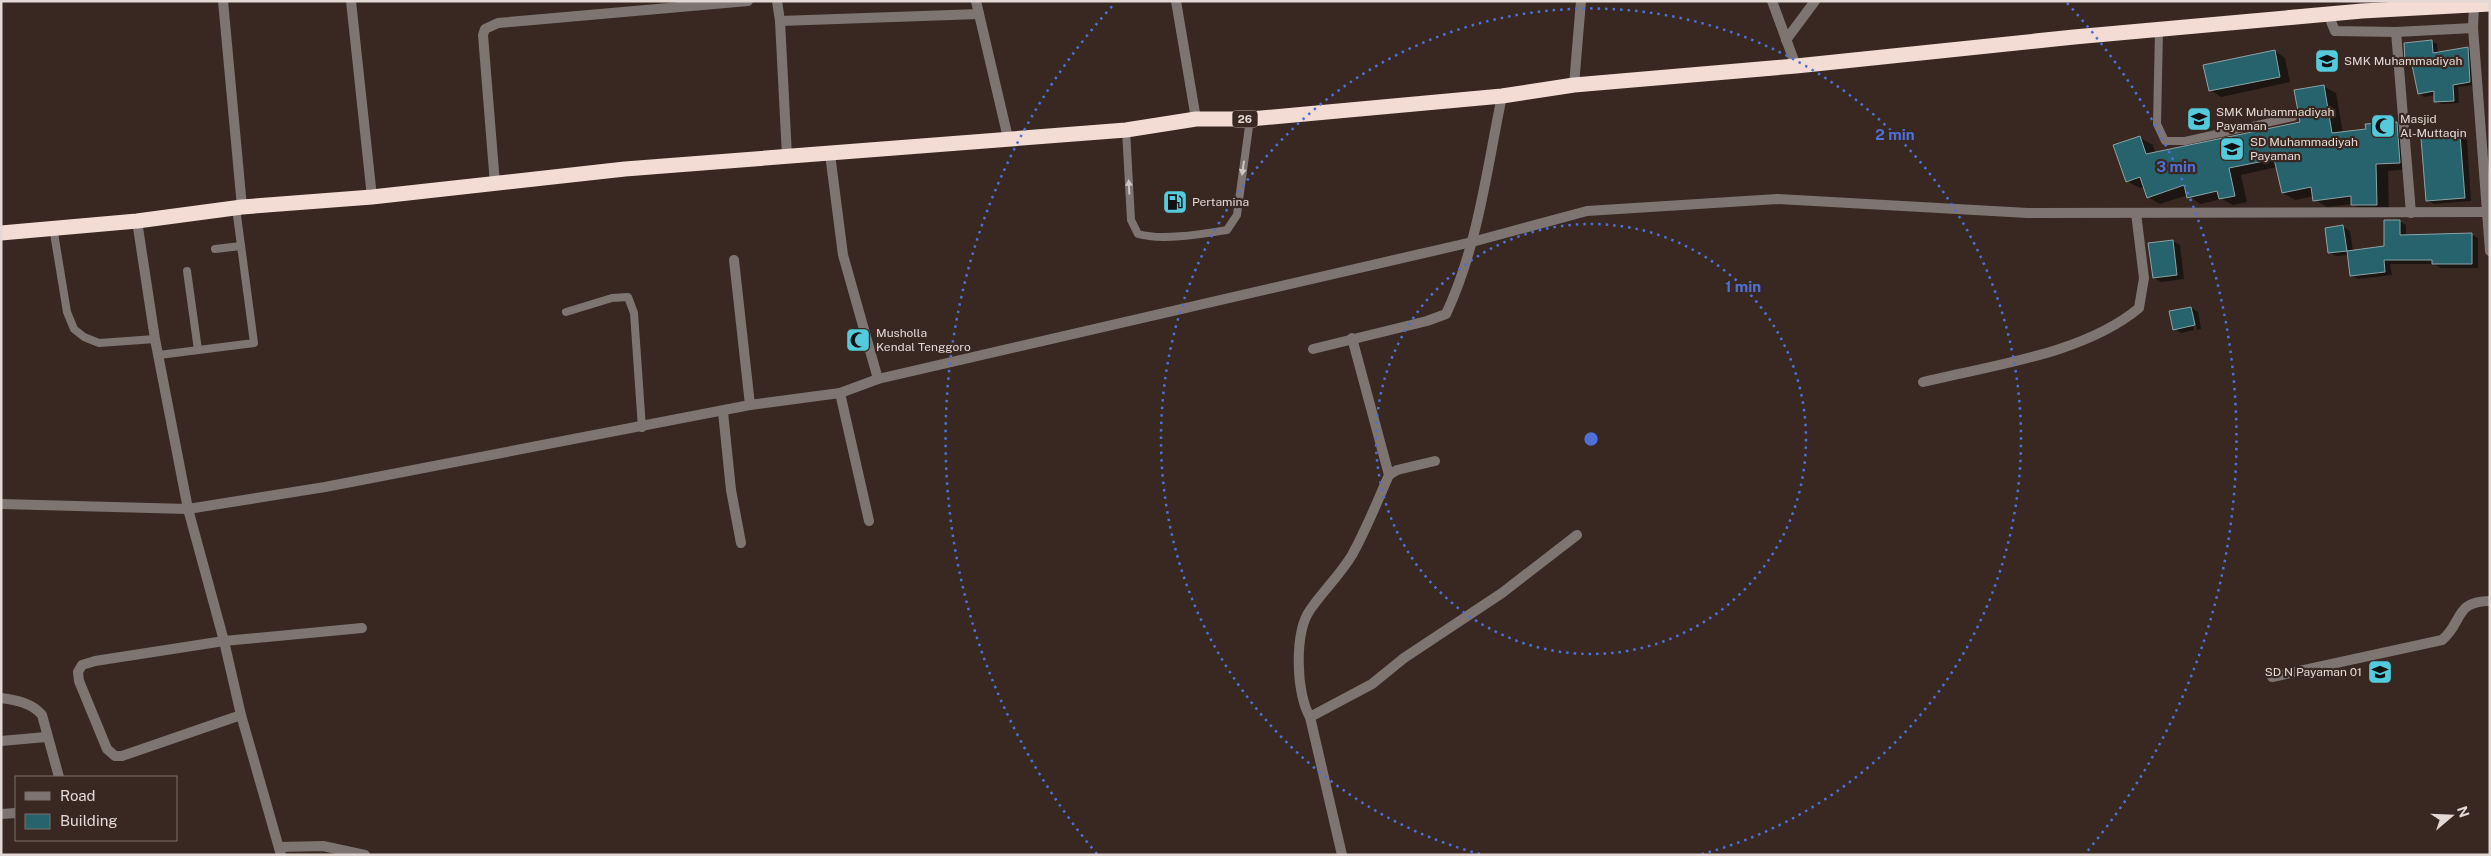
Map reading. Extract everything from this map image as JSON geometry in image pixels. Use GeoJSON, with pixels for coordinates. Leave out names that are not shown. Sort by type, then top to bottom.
{"type":"FeatureCollection","features":[{"type":"Feature","properties":{"kind":"highway","name":"26"},"geometry":{"type":"LineString","coordinates":[[1,233],[137,221],[239,207],[372,197],[625,169],[1126,130],[1196,119],[1250,119],[1502,96],[1574,85],[1796,66],[2074,37],[2328,14],[2362,6],[2490,4]]}},
{"type":"Feature","properties":{"kind":"street"},"geometry":{"type":"LineString","coordinates":[[223,1],[239,207]]}},
{"type":"Feature","properties":{"kind":"street"},"geometry":{"type":"LineString","coordinates":[[351,1],[372,197]]}},
{"type":"Feature","properties":{"kind":"street"},"geometry":{"type":"LineString","coordinates":[[495,184],[483,35],[485,29],[498,24],[748,1]]}},
{"type":"Feature","properties":{"kind":"street"},"geometry":{"type":"LineString","coordinates":[[776,1],[780,21],[787,156]]}},
{"type":"Feature","properties":{"kind":"street"},"geometry":{"type":"LineString","coordinates":[[976,1],[1008,138]]}},
{"type":"Feature","properties":{"kind":"street"},"geometry":{"type":"LineString","coordinates":[[1176,1],[1196,119]]}},
{"type":"Feature","properties":{"kind":"street"},"geometry":{"type":"LineString","coordinates":[[1574,85],[1581,1]]}},
{"type":"Feature","properties":{"kind":"street"},"geometry":{"type":"LineString","coordinates":[[1772,1],[1796,66]]}},
{"type":"Feature","properties":{"kind":"street"},"geometry":{"type":"LineString","coordinates":[[1786,40],[1815,1]]}},
{"type":"Feature","properties":{"kind":"street"},"geometry":{"type":"LineString","coordinates":[[2474,5],[2473,28],[2490,251]]}},
{"type":"Feature","properties":{"kind":"street"},"geometry":{"type":"LineString","coordinates":[[780,21],[979,14]]}},
{"type":"Feature","properties":{"kind":"street"},"geometry":{"type":"LineString","coordinates":[[2328,14],[2336,31],[2396,32],[2473,28]]}},
{"type":"Feature","properties":{"kind":"street"},"geometry":{"type":"LineString","coordinates":[[2396,32],[2412,212]]}},
{"type":"Feature","properties":{"kind":"street"},"geometry":{"type":"LineString","coordinates":[[1313,349],[1427,321],[1446,314],[1454,297],[1472,242],[1502,96]]}},
{"type":"Feature","properties":{"kind":"street"},"geometry":{"type":"LineString","coordinates":[[830,154],[843,255],[878,379]]}},
{"type":"Feature","properties":{"kind":"street"},"geometry":{"type":"LineString","coordinates":[[1,504],[188,509],[325,487],[642,428],[750,405],[840,393],[878,379],[1472,242],[1587,211],[1777,200],[2028,213],[2488,212]]}},
{"type":"Feature","properties":{"kind":"street"},"geometry":{"type":"LineString","coordinates":[[1923,382],[2074,345],[2122,322],[2139,308],[2144,278],[2136,213]]}},
{"type":"Feature","properties":{"kind":"street"},"geometry":{"type":"LineString","coordinates":[[137,221],[155,339],[188,509],[224,641],[241,716],[280,851],[323,846],[365,855]]}},
{"type":"Feature","properties":{"kind":"street"},"geometry":{"type":"LineString","coordinates":[[734,260],[750,405]]}},
{"type":"Feature","properties":{"kind":"street"},"geometry":{"type":"LineString","coordinates":[[1352,338],[1389,476]]}},
{"type":"Feature","properties":{"kind":"street"},"geometry":{"type":"LineString","coordinates":[[840,393],[869,520]]}},
{"type":"Feature","properties":{"kind":"street"},"geometry":{"type":"LineString","coordinates":[[723,412],[731,490],[740,543]]}},
{"type":"Feature","properties":{"kind":"street"},"geometry":{"type":"LineString","coordinates":[[1342,855],[1310,717],[1304,707],[1299,689],[1303,626],[1309,611],[1352,554],[1389,476],[1397,470],[1435,461]]}},
{"type":"Feature","properties":{"kind":"street"},"geometry":{"type":"LineString","coordinates":[[1310,717],[1372,684],[1404,658],[1502,593],[1577,535]]}},
{"type":"Feature","properties":{"kind":"street"},"geometry":{"type":"LineString","coordinates":[[2272,677],[2442,640],[2453,631],[2458,614],[2465,606],[2481,601],[2490,601]]}},
{"type":"Feature","properties":{"kind":"street"},"geometry":{"type":"LineString","coordinates":[[241,716],[122,756],[115,756],[106,749],[79,681],[80,668],[95,661],[224,641],[362,628]]}},
{"type":"Feature","properties":{"kind":"street"},"geometry":{"type":"LineString","coordinates":[[1,698],[27,704],[37,709],[46,724],[46,737],[59,776]]}},
{"type":"Feature","properties":{"kind":"street"},"geometry":{"type":"LineString","coordinates":[[1,740],[46,737]]}},
{"type":"Feature","properties":{"kind":"street"},"geometry":{"type":"LineString","coordinates":[[1,814],[15,813]]}},
{"type":"Feature","properties":{"kind":"lane"},"geometry":{"type":"LineString","coordinates":[[2159,30],[2157,124],[2165,141],[2185,141],[2293,117]]}},
{"type":"Feature","properties":{"kind":"lane"},"geometry":{"type":"LineString","coordinates":[[1126,130],[1131,220],[1138,234],[1150,238],[1227,230],[1237,215],[1250,119]]}},
{"type":"Feature","properties":{"kind":"lane"},"geometry":{"type":"LineString","coordinates":[[159,355],[254,343],[241,246],[239,207]]}},
{"type":"Feature","properties":{"kind":"lane"},"geometry":{"type":"LineString","coordinates":[[52,227],[67,312],[74,329],[84,337],[99,343],[155,339]]}},
{"type":"Feature","properties":{"kind":"lane"},"geometry":{"type":"LineString","coordinates":[[215,249],[241,246]]}},
{"type":"Feature","properties":{"kind":"lane"},"geometry":{"type":"LineString","coordinates":[[187,271],[198,350]]}},
{"type":"Feature","properties":{"kind":"lane"},"geometry":{"type":"LineString","coordinates":[[566,312],[612,298],[628,297],[634,313],[642,428]]}},
{"type":"Feature","properties":{"kind":"building"},"geometry":{"type":"Polygon","coordinates":[[[2432,40],[2433,53],[2468,47],[2470,82],[2453,85],[2454,101],[2434,102],[2434,91],[2418,94],[2411,60],[2405,61],[2404,43],[2432,40]]]}},
{"type":"Feature","properties":{"kind":"building"},"geometry":{"type":"Polygon","coordinates":[[[2275,50],[2280,77],[2209,91],[2203,65],[2275,50]]]}},
{"type":"Feature","properties":{"kind":"building"},"geometry":{"type":"Polygon","coordinates":[[[2324,85],[2332,133],[2366,129],[2365,124],[2397,122],[2400,163],[2376,164],[2377,205],[2351,205],[2351,196],[2313,201],[2311,187],[2282,193],[2274,159],[2229,168],[2235,196],[2219,199],[2217,191],[2187,198],[2184,185],[2147,198],[2140,177],[2126,182],[2113,145],[2140,136],[2146,154],[2300,122],[2294,90],[2324,85]]]}},
{"type":"Feature","properties":{"kind":"building"},"geometry":{"type":"Polygon","coordinates":[[[2460,135],[2465,198],[2426,201],[2421,138],[2460,135]]]}},
{"type":"Feature","properties":{"kind":"building"},"geometry":{"type":"Polygon","coordinates":[[[2384,220],[2400,220],[2400,235],[2472,233],[2472,264],[2432,264],[2432,260],[2384,260],[2385,272],[2350,276],[2347,251],[2384,246],[2384,220]]]}},
{"type":"Feature","properties":{"kind":"building"},"geometry":{"type":"Polygon","coordinates":[[[2343,225],[2347,251],[2328,253],[2325,228],[2343,225]]]}},
{"type":"Feature","properties":{"kind":"building"},"geometry":{"type":"Polygon","coordinates":[[[2173,240],[2177,275],[2153,278],[2148,243],[2173,240]]]}},
{"type":"Feature","properties":{"kind":"building"},"geometry":{"type":"Polygon","coordinates":[[[2191,307],[2195,325],[2173,330],[2169,311],[2191,307]]]}},
{"type":"Feature","properties":{"kind":"place","name":"SMK Muhammadiyah"},"geometry":{"type":"Point","coordinates":[2327,61]}},
{"type":"Feature","properties":{"kind":"place","name":"SMK Muhammadiyah Payaman"},"geometry":{"type":"Point","coordinates":[2199,119]}},
{"type":"Feature","properties":{"kind":"place","name":"Masjid Al-Muttaqin"},"geometry":{"type":"Point","coordinates":[2383,126]}},
{"type":"Feature","properties":{"kind":"place","name":"SD Muhammadiyah Payaman"},"geometry":{"type":"Point","coordinates":[2232,149]}},
{"type":"Feature","properties":{"kind":"place","name":"Pertamina"},"geometry":{"type":"Point","coordinates":[1175,202]}},
{"type":"Feature","properties":{"kind":"place","name":"Musholla Kendal Tenggoro"},"geometry":{"type":"Point","coordinates":[858,340]}},
{"type":"Feature","properties":{"kind":"place","name":"SD N Payaman 01"},"geometry":{"type":"Point","coordinates":[2380,672]}}]}
